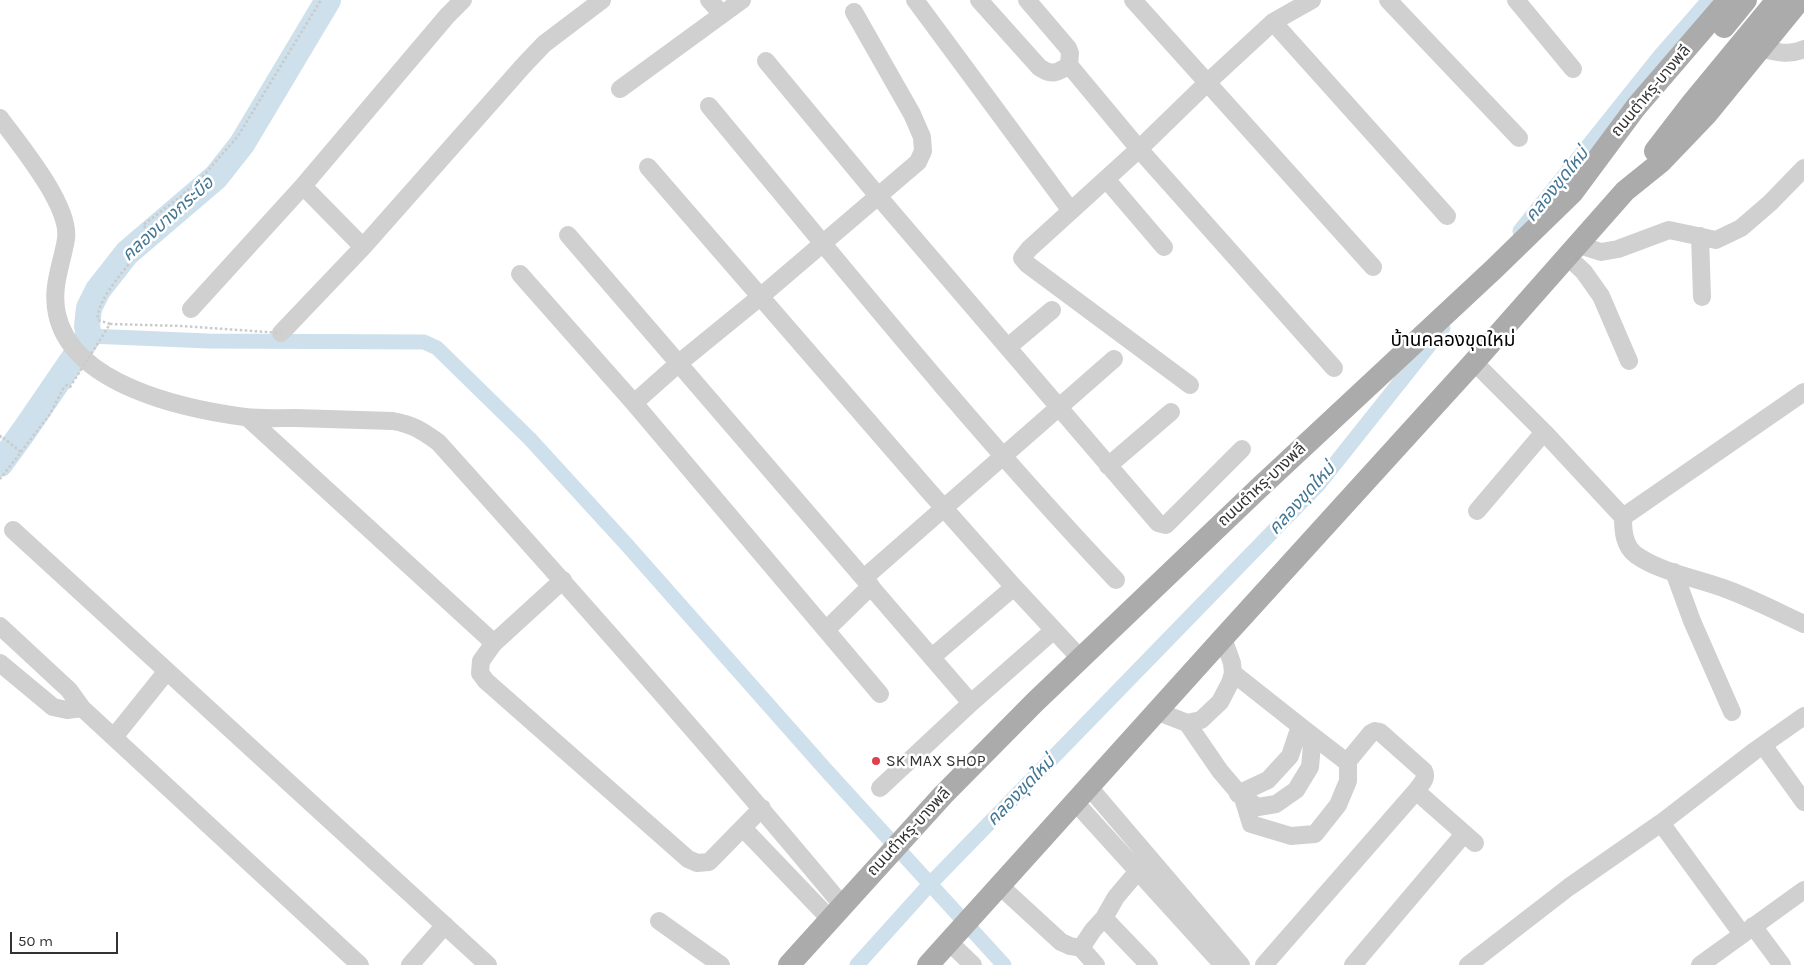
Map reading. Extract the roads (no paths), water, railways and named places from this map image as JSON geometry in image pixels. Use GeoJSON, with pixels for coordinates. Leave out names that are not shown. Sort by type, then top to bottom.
{"type":"FeatureCollection","features":[{"type":"Feature","properties":{"kind":"main road","name":"ถนนตำหรุ-บางพลี"},"geometry":{"type":"LineString","coordinates":[[789,965],[917,823],[1080,658],[1444,316],[1573,192],[1636,107],[1728,0]]}},
{"type":"Feature","properties":{"kind":"main road"},"geometry":{"type":"LineString","coordinates":[[1573,192],[1615,153],[1642,124],[1746,0]]}},
{"type":"Feature","properties":{"kind":"main road"},"geometry":{"type":"LineString","coordinates":[[1699,109],[1777,0]]}},
{"type":"Feature","properties":{"kind":"main road"},"geometry":{"type":"LineString","coordinates":[[928,965],[1474,362],[1699,109],[1758,52],[1800,0]]}},
{"type":"Feature","properties":{"kind":"street"},"geometry":{"type":"LineString","coordinates":[[191,309],[303,186],[447,16],[463,0]]}},
{"type":"Feature","properties":{"kind":"street"},"geometry":{"type":"LineString","coordinates":[[281,334],[363,247],[544,44],[602,0]]}},
{"type":"Feature","properties":{"kind":"street"},"geometry":{"type":"LineString","coordinates":[[709,0],[722,14]]}},
{"type":"Feature","properties":{"kind":"street"},"geometry":{"type":"LineString","coordinates":[[620,88],[742,0]]}},
{"type":"Feature","properties":{"kind":"street"},"geometry":{"type":"LineString","coordinates":[[915,0],[1071,211]]}},
{"type":"Feature","properties":{"kind":"street"},"geometry":{"type":"LineString","coordinates":[[980,0],[1048,73],[1054,73],[1069,65]]}},
{"type":"Feature","properties":{"kind":"street"},"geometry":{"type":"LineString","coordinates":[[1027,0],[1068,48],[1070,53],[1069,65],[1139,149],[1334,368]]}},
{"type":"Feature","properties":{"kind":"street"},"geometry":{"type":"LineString","coordinates":[[1133,0],[1373,268]]}},
{"type":"Feature","properties":{"kind":"street"},"geometry":{"type":"LineString","coordinates":[[1190,385],[1024,262],[1022,258],[1273,22],[1311,0]]}},
{"type":"Feature","properties":{"kind":"street"},"geometry":{"type":"LineString","coordinates":[[1388,0],[1519,138]]}},
{"type":"Feature","properties":{"kind":"street"},"geometry":{"type":"LineString","coordinates":[[1516,0],[1573,70]]}},
{"type":"Feature","properties":{"kind":"street"},"geometry":{"type":"LineString","coordinates":[[634,403],[918,162],[923,151],[922,137],[912,114],[854,12]]}},
{"type":"Feature","properties":{"kind":"street"},"geometry":{"type":"LineString","coordinates":[[1273,22],[1447,216]]}},
{"type":"Feature","properties":{"kind":"street"},"geometry":{"type":"LineString","coordinates":[[1758,52],[1790,53],[1804,49]]}},
{"type":"Feature","properties":{"kind":"street"},"geometry":{"type":"LineString","coordinates":[[766,61],[878,196],[1158,523],[1166,525],[1242,448]]}},
{"type":"Feature","properties":{"kind":"street"},"geometry":{"type":"LineString","coordinates":[[709,106],[940,384],[1116,580]]}},
{"type":"Feature","properties":{"kind":"street"},"geometry":{"type":"LineString","coordinates":[[0,118],[47,182],[63,216],[66,237],[55,282],[56,312],[72,346],[86,362],[102,374],[119,383],[170,401],[214,412],[247,417],[393,421],[411,424],[438,442],[563,580],[762,808],[836,912]]}},
{"type":"Feature","properties":{"kind":"street"},"geometry":{"type":"LineString","coordinates":[[648,167],[1014,587],[1080,658]]}},
{"type":"Feature","properties":{"kind":"street"},"geometry":{"type":"LineString","coordinates":[[1629,361],[1601,296],[1584,272],[1573,251],[1600,252],[1618,249],[1669,230],[1716,240],[1741,228],[1770,203],[1804,168]]}},
{"type":"Feature","properties":{"kind":"street"},"geometry":{"type":"LineString","coordinates":[[1106,179],[1164,247]]}},
{"type":"Feature","properties":{"kind":"street"},"geometry":{"type":"LineString","coordinates":[[303,186],[363,247]]}},
{"type":"Feature","properties":{"kind":"street"},"geometry":{"type":"LineString","coordinates":[[568,235],[972,703]]}},
{"type":"Feature","properties":{"kind":"street"},"geometry":{"type":"LineString","coordinates":[[1700,236],[1702,297]]}},
{"type":"Feature","properties":{"kind":"street"},"geometry":{"type":"LineString","coordinates":[[520,274],[634,403],[880,694]]}},
{"type":"Feature","properties":{"kind":"street"},"geometry":{"type":"LineString","coordinates":[[1008,347],[1052,310]]}},
{"type":"Feature","properties":{"kind":"street"},"geometry":{"type":"LineString","coordinates":[[826,630],[868,582],[945,508],[1114,359]]}},
{"type":"Feature","properties":{"kind":"street"},"geometry":{"type":"LineString","coordinates":[[1474,362],[1544,432],[1623,517],[1623,532],[1626,542],[1635,554],[1674,572],[1727,589],[1804,624]]}},
{"type":"Feature","properties":{"kind":"street"},"geometry":{"type":"LineString","coordinates":[[1623,517],[1804,392]]}},
{"type":"Feature","properties":{"kind":"street"},"geometry":{"type":"LineString","coordinates":[[1108,466],[1171,412]]}},
{"type":"Feature","properties":{"kind":"street"},"geometry":{"type":"LineString","coordinates":[[247,417],[494,643]]}},
{"type":"Feature","properties":{"kind":"street"},"geometry":{"type":"LineString","coordinates":[[1477,510],[1544,432]]}},
{"type":"Feature","properties":{"kind":"street"},"geometry":{"type":"LineString","coordinates":[[13,530],[488,965]]}},
{"type":"Feature","properties":{"kind":"street"},"geometry":{"type":"LineString","coordinates":[[1674,572],[1692,621],[1732,712]]}},
{"type":"Feature","properties":{"kind":"street"},"geometry":{"type":"LineString","coordinates":[[563,580],[494,643],[481,661],[480,673],[486,681],[688,860],[697,863],[709,862],[762,808]]}},
{"type":"Feature","properties":{"kind":"street"},"geometry":{"type":"LineString","coordinates":[[932,657],[1014,587]]}},
{"type":"Feature","properties":{"kind":"street"},"geometry":{"type":"LineString","coordinates":[[0,626],[69,690],[82,708],[360,965]]}},
{"type":"Feature","properties":{"kind":"street"},"geometry":{"type":"LineString","coordinates":[[880,788],[1054,630]]}},
{"type":"Feature","properties":{"kind":"street"},"geometry":{"type":"LineString","coordinates":[[1156,711],[1188,722],[1201,720],[1220,702],[1230,684],[1233,673],[1232,663],[1223,638]]}},
{"type":"Feature","properties":{"kind":"street"},"geometry":{"type":"LineString","coordinates":[[0,663],[52,707],[67,710],[82,708]]}},
{"type":"Feature","properties":{"kind":"street"},"geometry":{"type":"LineString","coordinates":[[114,737],[167,671]]}},
{"type":"Feature","properties":{"kind":"street"},"geometry":{"type":"LineString","coordinates":[[1233,673],[1344,760],[1348,761]]}},
{"type":"Feature","properties":{"kind":"street"},"geometry":{"type":"LineString","coordinates":[[1468,965],[1570,887],[1661,823],[1804,716]]}},
{"type":"Feature","properties":{"kind":"street"},"geometry":{"type":"LineString","coordinates":[[1188,722],[1220,771],[1241,796],[1258,807],[1276,804],[1296,790],[1310,767],[1312,746],[1300,726]]}},
{"type":"Feature","properties":{"kind":"street"},"geometry":{"type":"LineString","coordinates":[[1241,796],[1268,780],[1290,756],[1300,726]]}},
{"type":"Feature","properties":{"kind":"street"},"geometry":{"type":"LineString","coordinates":[[1241,796],[1250,824],[1291,836],[1315,834],[1338,805],[1348,781],[1348,761],[1371,733],[1375,731],[1380,732],[1424,771],[1426,775],[1416,791],[1271,963]]}},
{"type":"Feature","properties":{"kind":"street"},"geometry":{"type":"LineString","coordinates":[[1763,745],[1804,802]]}},
{"type":"Feature","properties":{"kind":"street"},"geometry":{"type":"LineString","coordinates":[[1353,965],[1470,838],[1416,791]]}},
{"type":"Feature","properties":{"kind":"street"},"geometry":{"type":"LineString","coordinates":[[1082,795],[1138,871],[1217,963]]}},
{"type":"Feature","properties":{"kind":"street"},"geometry":{"type":"LineString","coordinates":[[1082,795],[1242,965]]}},
{"type":"Feature","properties":{"kind":"street"},"geometry":{"type":"LineString","coordinates":[[1661,823],[1748,930],[1782,965]]}},
{"type":"Feature","properties":{"kind":"street"},"geometry":{"type":"LineString","coordinates":[[742,828],[836,912]]}},
{"type":"Feature","properties":{"kind":"street"},"geometry":{"type":"LineString","coordinates":[[1081,948],[1104,918],[1116,897],[1138,871]]}},
{"type":"Feature","properties":{"kind":"street"},"geometry":{"type":"LineString","coordinates":[[1703,964],[1804,890]]}},
{"type":"Feature","properties":{"kind":"street"},"geometry":{"type":"LineString","coordinates":[[993,893],[1061,942],[1081,948],[1096,965]]}},
{"type":"Feature","properties":{"kind":"street"},"geometry":{"type":"LineString","coordinates":[[1104,918],[1150,965]]}},
{"type":"Feature","properties":{"kind":"street"},"geometry":{"type":"LineString","coordinates":[[659,921],[721,965]]}},
{"type":"Feature","properties":{"kind":"street"},"geometry":{"type":"LineString","coordinates":[[410,965],[445,925]]}},
{"type":"Feature","properties":{"kind":"street"},"geometry":{"type":"LineString","coordinates":[[950,941],[973,965]]}},
{"type":"Feature","properties":{"kind":"waterway","name":"คลองบางกระบือ"},"geometry":{"type":"LineString","coordinates":[[0,464],[89,336],[87,326],[89,308],[98,290],[127,253],[216,177],[242,144],[328,0]]}},
{"type":"Feature","properties":{"kind":"waterway","name":"คลองขุดใหม่"},"geometry":{"type":"LineString","coordinates":[[1520,231],[1660,56],[1709,0]]}},
{"type":"Feature","properties":{"kind":"waterway","name":"คลองขุดใหม่"},"geometry":{"type":"LineString","coordinates":[[857,965],[930,884],[1318,485],[1443,328]]}},
{"type":"Feature","properties":{"kind":"waterway"},"geometry":{"type":"LineString","coordinates":[[89,336],[208,341],[424,342],[437,348],[530,439],[627,545],[826,770],[1004,965]]}},
{"type":"Feature","properties":{"kind":"place","name":"SK MAX SHOP"},"geometry":{"type":"Point","coordinates":[876,761]}},
{"type":"Feature","properties":{"kind":"district","name":"บ้านคลองขุดใหม่"},"geometry":{"type":"Point","coordinates":[1453,341]}}]}
